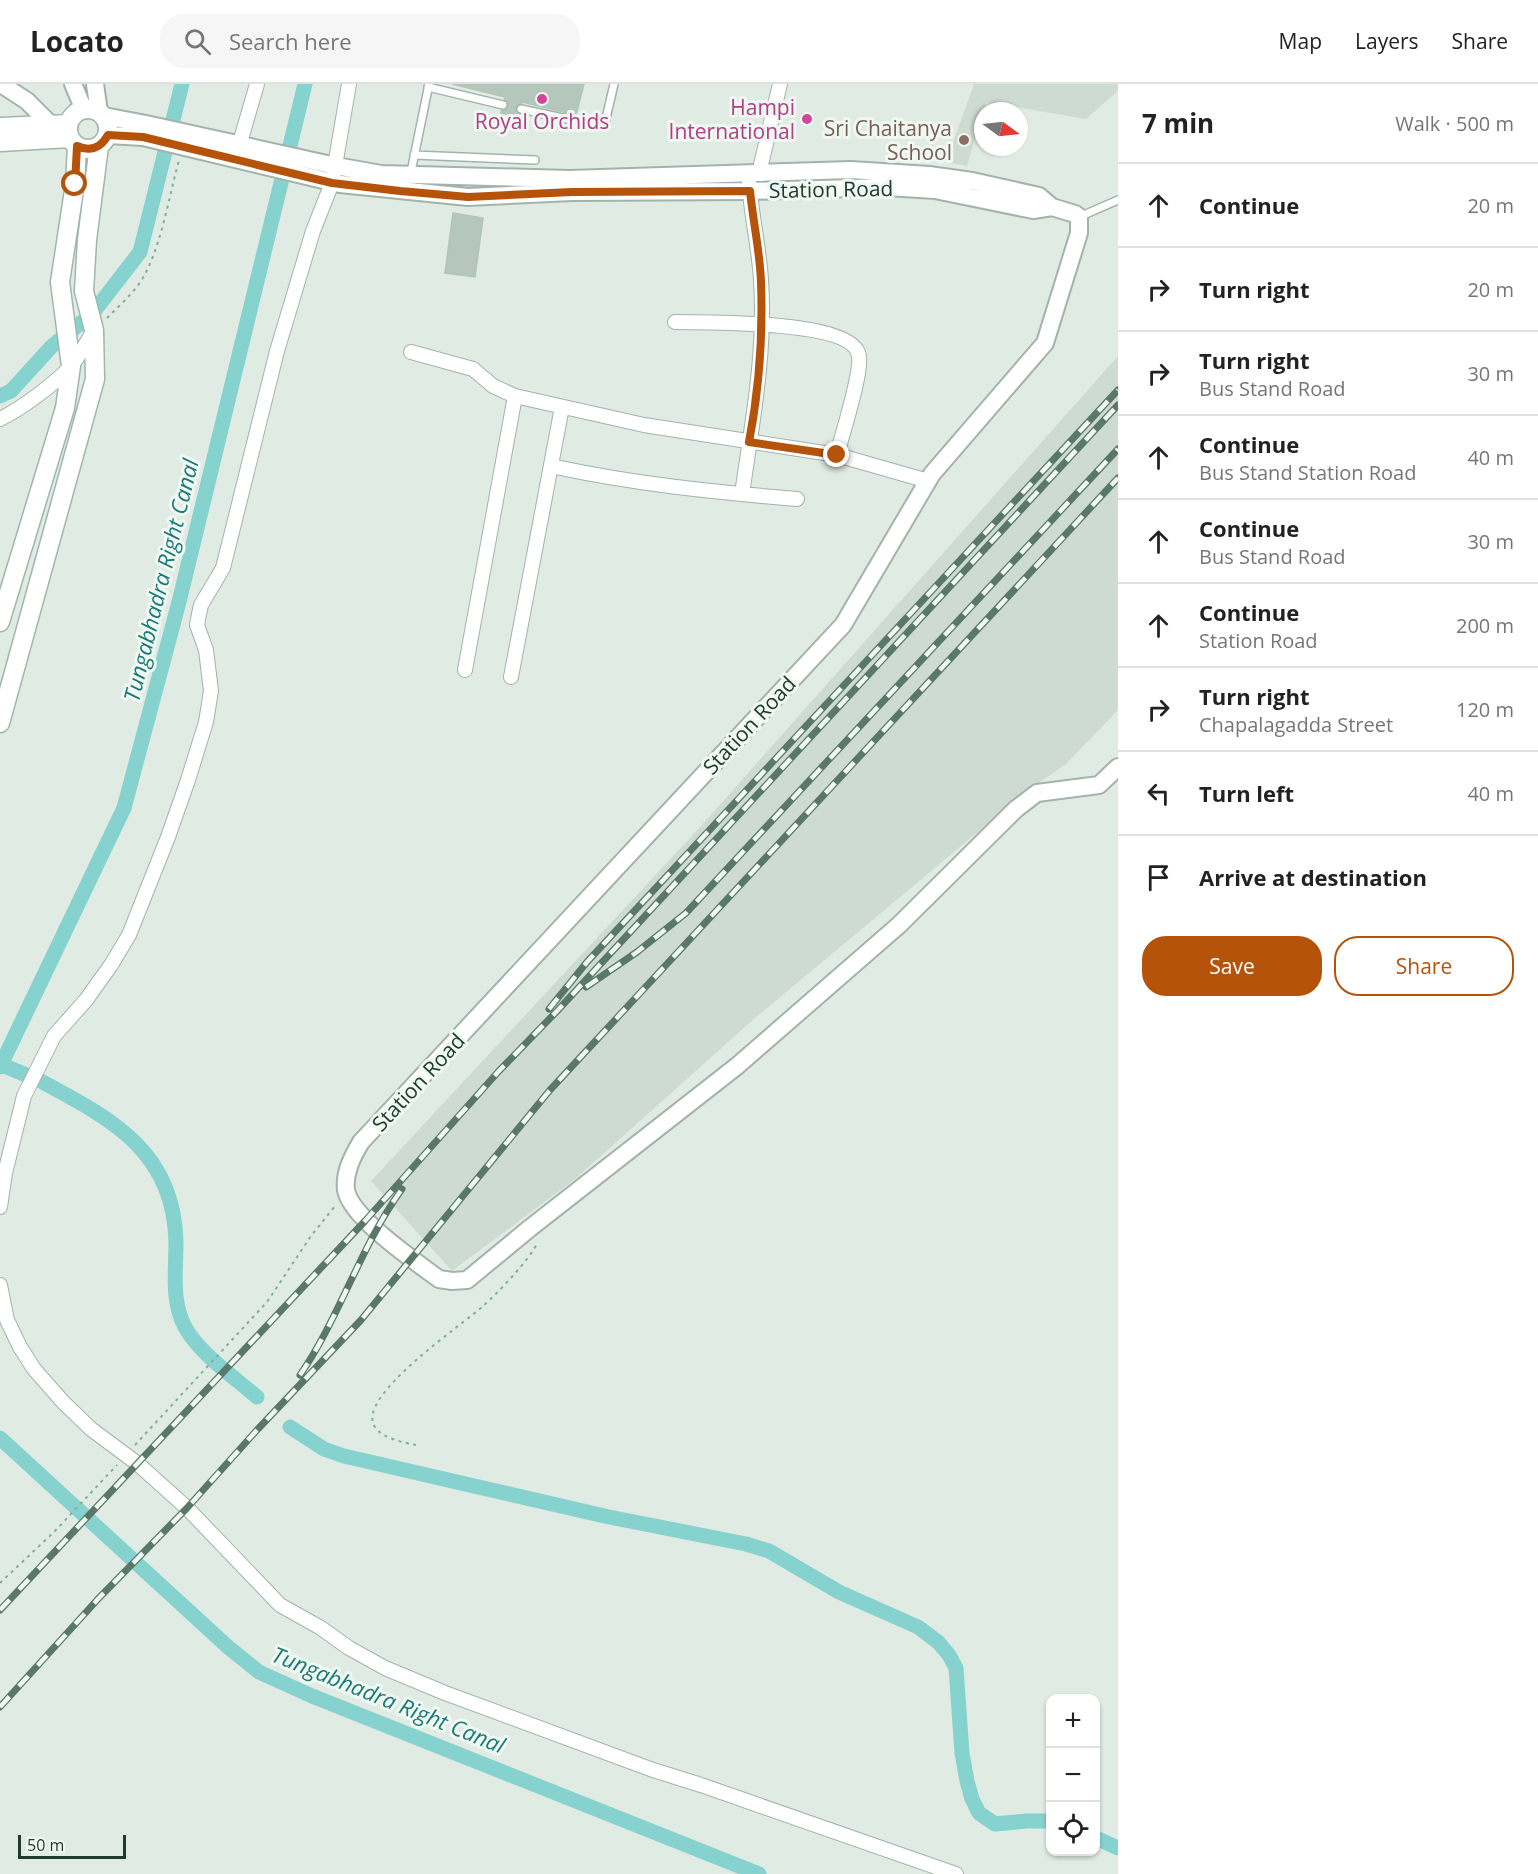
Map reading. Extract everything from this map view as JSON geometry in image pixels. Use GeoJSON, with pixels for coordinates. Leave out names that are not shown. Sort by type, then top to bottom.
{"type":"FeatureCollection","features":[{"type":"Feature","properties":{"kind":"main road"},"geometry":{"type":"LineString","coordinates":[[0,622],[65,408],[70,358],[60,291],[75,184],[67,133],[73,116],[96,113],[108,125],[103,141],[87,240],[84,291],[94,327],[95,379],[0,723]]}},
{"type":"Feature","properties":{"kind":"main road"},"geometry":{"type":"LineString","coordinates":[[0,127],[67,133],[88,150],[103,141]]}},
{"type":"Feature","properties":{"kind":"main road"},"geometry":{"type":"LineString","coordinates":[[0,142],[67,133]]}},
{"type":"Feature","properties":{"kind":"street"},"geometry":{"type":"LineString","coordinates":[[1,84],[27,101],[67,133]]}},
{"type":"Feature","properties":{"kind":"street"},"geometry":{"type":"LineString","coordinates":[[73,84],[96,113],[178,141],[247,153],[328,173]]}},
{"type":"Feature","properties":{"kind":"street"},"geometry":{"type":"LineString","coordinates":[[95,84],[96,113]]}},
{"type":"Feature","properties":{"kind":"street"},"geometry":{"type":"LineString","coordinates":[[247,153],[257,84]]}},
{"type":"Feature","properties":{"kind":"street"},"geometry":{"type":"LineString","coordinates":[[0,1207],[5,1173],[24,1096],[54,1036],[86,1000],[129,935],[188,780],[206,722],[212,691],[206,650],[197,625],[201,605],[223,568],[277,351],[313,231],[349,84]]}},
{"type":"Feature","properties":{"kind":"street"},"geometry":{"type":"LineString","coordinates":[[742,494],[758,375],[762,325],[761,280],[750,191],[780,84]]}},
{"type":"Feature","properties":{"kind":"street"},"geometry":{"type":"LineString","coordinates":[[103,141],[145,130]]}},
{"type":"Feature","properties":{"kind":"street","name":"Station Road"},"geometry":{"type":"LineString","coordinates":[[328,173],[569,179],[851,170],[948,176],[1039,196],[1052,207],[1075,214],[1079,218],[1079,233],[1045,342],[928,481],[843,625],[361,1142],[352,1157],[346,1177],[346,1192]]}},
{"type":"Feature","properties":{"kind":"street","name":"Station Road"},"geometry":{"type":"LineString","coordinates":[[328,173],[468,197],[572,192],[750,191],[887,187],[935,190],[1034,210],[1052,207]]}},
{"type":"Feature","properties":{"kind":"street"},"geometry":{"type":"LineString","coordinates":[[675,322],[792,327],[835,335],[857,348],[858,371],[837,455]]}},
{"type":"Feature","properties":{"kind":"street"},"geometry":{"type":"LineString","coordinates":[[0,419],[12,414],[36,396],[94,327]]}},
{"type":"Feature","properties":{"kind":"street"},"geometry":{"type":"LineString","coordinates":[[411,352],[473,369],[493,386],[515,396],[644,425],[837,455],[928,481]]}},
{"type":"Feature","properties":{"kind":"street"},"geometry":{"type":"LineString","coordinates":[[465,670],[515,396]]}},
{"type":"Feature","properties":{"kind":"street"},"geometry":{"type":"LineString","coordinates":[[511,677],[562,407]]}},
{"type":"Feature","properties":{"kind":"street"},"geometry":{"type":"LineString","coordinates":[[551,466],[677,488],[797,499]]}},
{"type":"Feature","properties":{"kind":"street"},"geometry":{"type":"LineString","coordinates":[[346,1192],[365,1221],[439,1279],[467,1280],[737,1066],[899,925],[1016,809],[1037,793],[1099,785],[1118,767]]}},
{"type":"Feature","properties":{"kind":"street"},"geometry":{"type":"LineString","coordinates":[[0,1285],[7,1320],[34,1369],[63,1402],[92,1429],[138,1464],[187,1508],[280,1605],[385,1668],[445,1693],[652,1770],[956,1874]]}},
{"type":"Feature","properties":{"kind":"lane"},"geometry":{"type":"LineString","coordinates":[[521,109],[603,127],[614,84]]}},
{"type":"Feature","properties":{"kind":"lane"},"geometry":{"type":"LineString","coordinates":[[412,175],[429,86],[502,105]]}},
{"type":"Feature","properties":{"kind":"lane"},"geometry":{"type":"LineString","coordinates":[[414,155],[535,160]]}},
{"type":"Feature","properties":{"kind":"lane"},"geometry":{"type":"LineString","coordinates":[[1079,218],[1118,200]]}},
{"type":"Feature","properties":{"kind":"path"},"geometry":{"type":"LineString","coordinates":[[94,327],[127,298],[143,276],[159,237],[178,141]]}},
{"type":"Feature","properties":{"kind":"path"},"geometry":{"type":"LineString","coordinates":[[129,1453],[267,1302],[311,1236],[346,1192]]}},
{"type":"Feature","properties":{"kind":"path"},"geometry":{"type":"LineString","coordinates":[[416,1445],[387,1437],[375,1428],[371,1415],[374,1407],[405,1369],[484,1306],[516,1272],[535,1248],[537,1241],[530,1228]]}},
{"type":"Feature","properties":{"kind":"path"},"geometry":{"type":"LineString","coordinates":[[0,1583],[54,1532],[122,1461]]}},
{"type":"Feature","properties":{"kind":"shaded area","name":"Sri Chaitanya School"},"geometry":{"type":"Polygon","coordinates":[[[974,84],[1118,84],[1118,91],[1086,119],[1028,109],[1028,102],[974,102],[974,142],[967,166],[946,162],[974,84]]]}},
{"type":"Feature","properties":{"kind":"shaded area"},"geometry":{"type":"Polygon","coordinates":[[[1118,356],[1118,710],[1066,764],[1027,791],[755,1018],[574,1180],[452,1271],[371,1181],[701,826],[1118,356]]]}},
{"type":"Feature","properties":{"kind":"building","name":"Royal Orchids"},"geometry":{"type":"Polygon","coordinates":[[[452,84],[584,84],[576,115],[522,102],[519,117],[501,113],[505,97],[452,84]]]}},
{"type":"Feature","properties":{"kind":"building"},"geometry":{"type":"Polygon","coordinates":[[[453,213],[483,218],[475,277],[445,273],[453,213]]]}},
{"type":"Feature","properties":{"kind":"waterway"},"geometry":{"type":"LineString","coordinates":[[0,396],[11,391],[52,346],[92,314],[140,252],[182,84]]}},
{"type":"Feature","properties":{"kind":"waterway","name":"Tungabhadra Right Canal"},"geometry":{"type":"LineString","coordinates":[[0,1067],[124,808],[179,602],[305,84]]}},
{"type":"Feature","properties":{"kind":"waterway"},"geometry":{"type":"LineString","coordinates":[[0,1064],[26,1075]]}},
{"type":"Feature","properties":{"kind":"waterway"},"geometry":{"type":"LineString","coordinates":[[37,1079],[112,1123],[133,1140],[150,1160],[164,1183],[172,1210],[176,1242],[176,1296],[185,1327],[208,1355],[257,1397]]}},
{"type":"Feature","properties":{"kind":"waterway"},"geometry":{"type":"LineString","coordinates":[[290,1427],[324,1449],[344,1456],[609,1517],[746,1544],[769,1551],[839,1592],[918,1627],[938,1642],[956,1668],[962,1753],[972,1799],[979,1813],[995,1824],[1046,1821]]}},
{"type":"Feature","properties":{"kind":"waterway","name":"Tungabhadra Right Canal"},"geometry":{"type":"LineString","coordinates":[[0,1438],[228,1647],[259,1672],[312,1696],[759,1874]]}},
{"type":"Feature","properties":{"kind":"waterway"},"geometry":{"type":"LineString","coordinates":[[1100,1840],[1118,1848]]}},
{"type":"Feature","properties":{"kind":"railway"},"geometry":{"type":"LineString","coordinates":[[549,1009],[587,962],[1118,390]]}},
{"type":"Feature","properties":{"kind":"railway"},"geometry":{"type":"LineString","coordinates":[[0,1610],[365,1221],[498,1072],[1118,405]]}},
{"type":"Feature","properties":{"kind":"railway"},"geometry":{"type":"LineString","coordinates":[[586,987],[637,952],[686,913],[1118,449]]}},
{"type":"Feature","properties":{"kind":"railway"},"geometry":{"type":"LineString","coordinates":[[0,1707],[98,1599],[187,1508],[361,1320],[550,1090],[1118,478]]}},
{"type":"Feature","properties":{"kind":"railway"},"geometry":{"type":"LineString","coordinates":[[300,1375],[327,1330],[374,1234],[402,1189]]}},
{"type":"Feature","properties":{"kind":"place","name":"Royal Orchids"},"geometry":{"type":"Point","coordinates":[542,99]}},
{"type":"Feature","properties":{"kind":"place","name":"Hampi International"},"geometry":{"type":"Point","coordinates":[807,119]}},
{"type":"Feature","properties":{"kind":"place","name":"Sri Chaitanya School"},"geometry":{"type":"Point","coordinates":[964,140]}},
{"type":"Feature","properties":{"kind":"route"},"geometry":{"type":"LineString","coordinates":[[75,184],[77,146],[88,150],[93,149],[99,147],[108,135],[118,134],[143,137],[332,183],[400,191],[468,197],[572,192],[750,191],[761,280],[762,325],[749,442],[837,455]]}}]}
